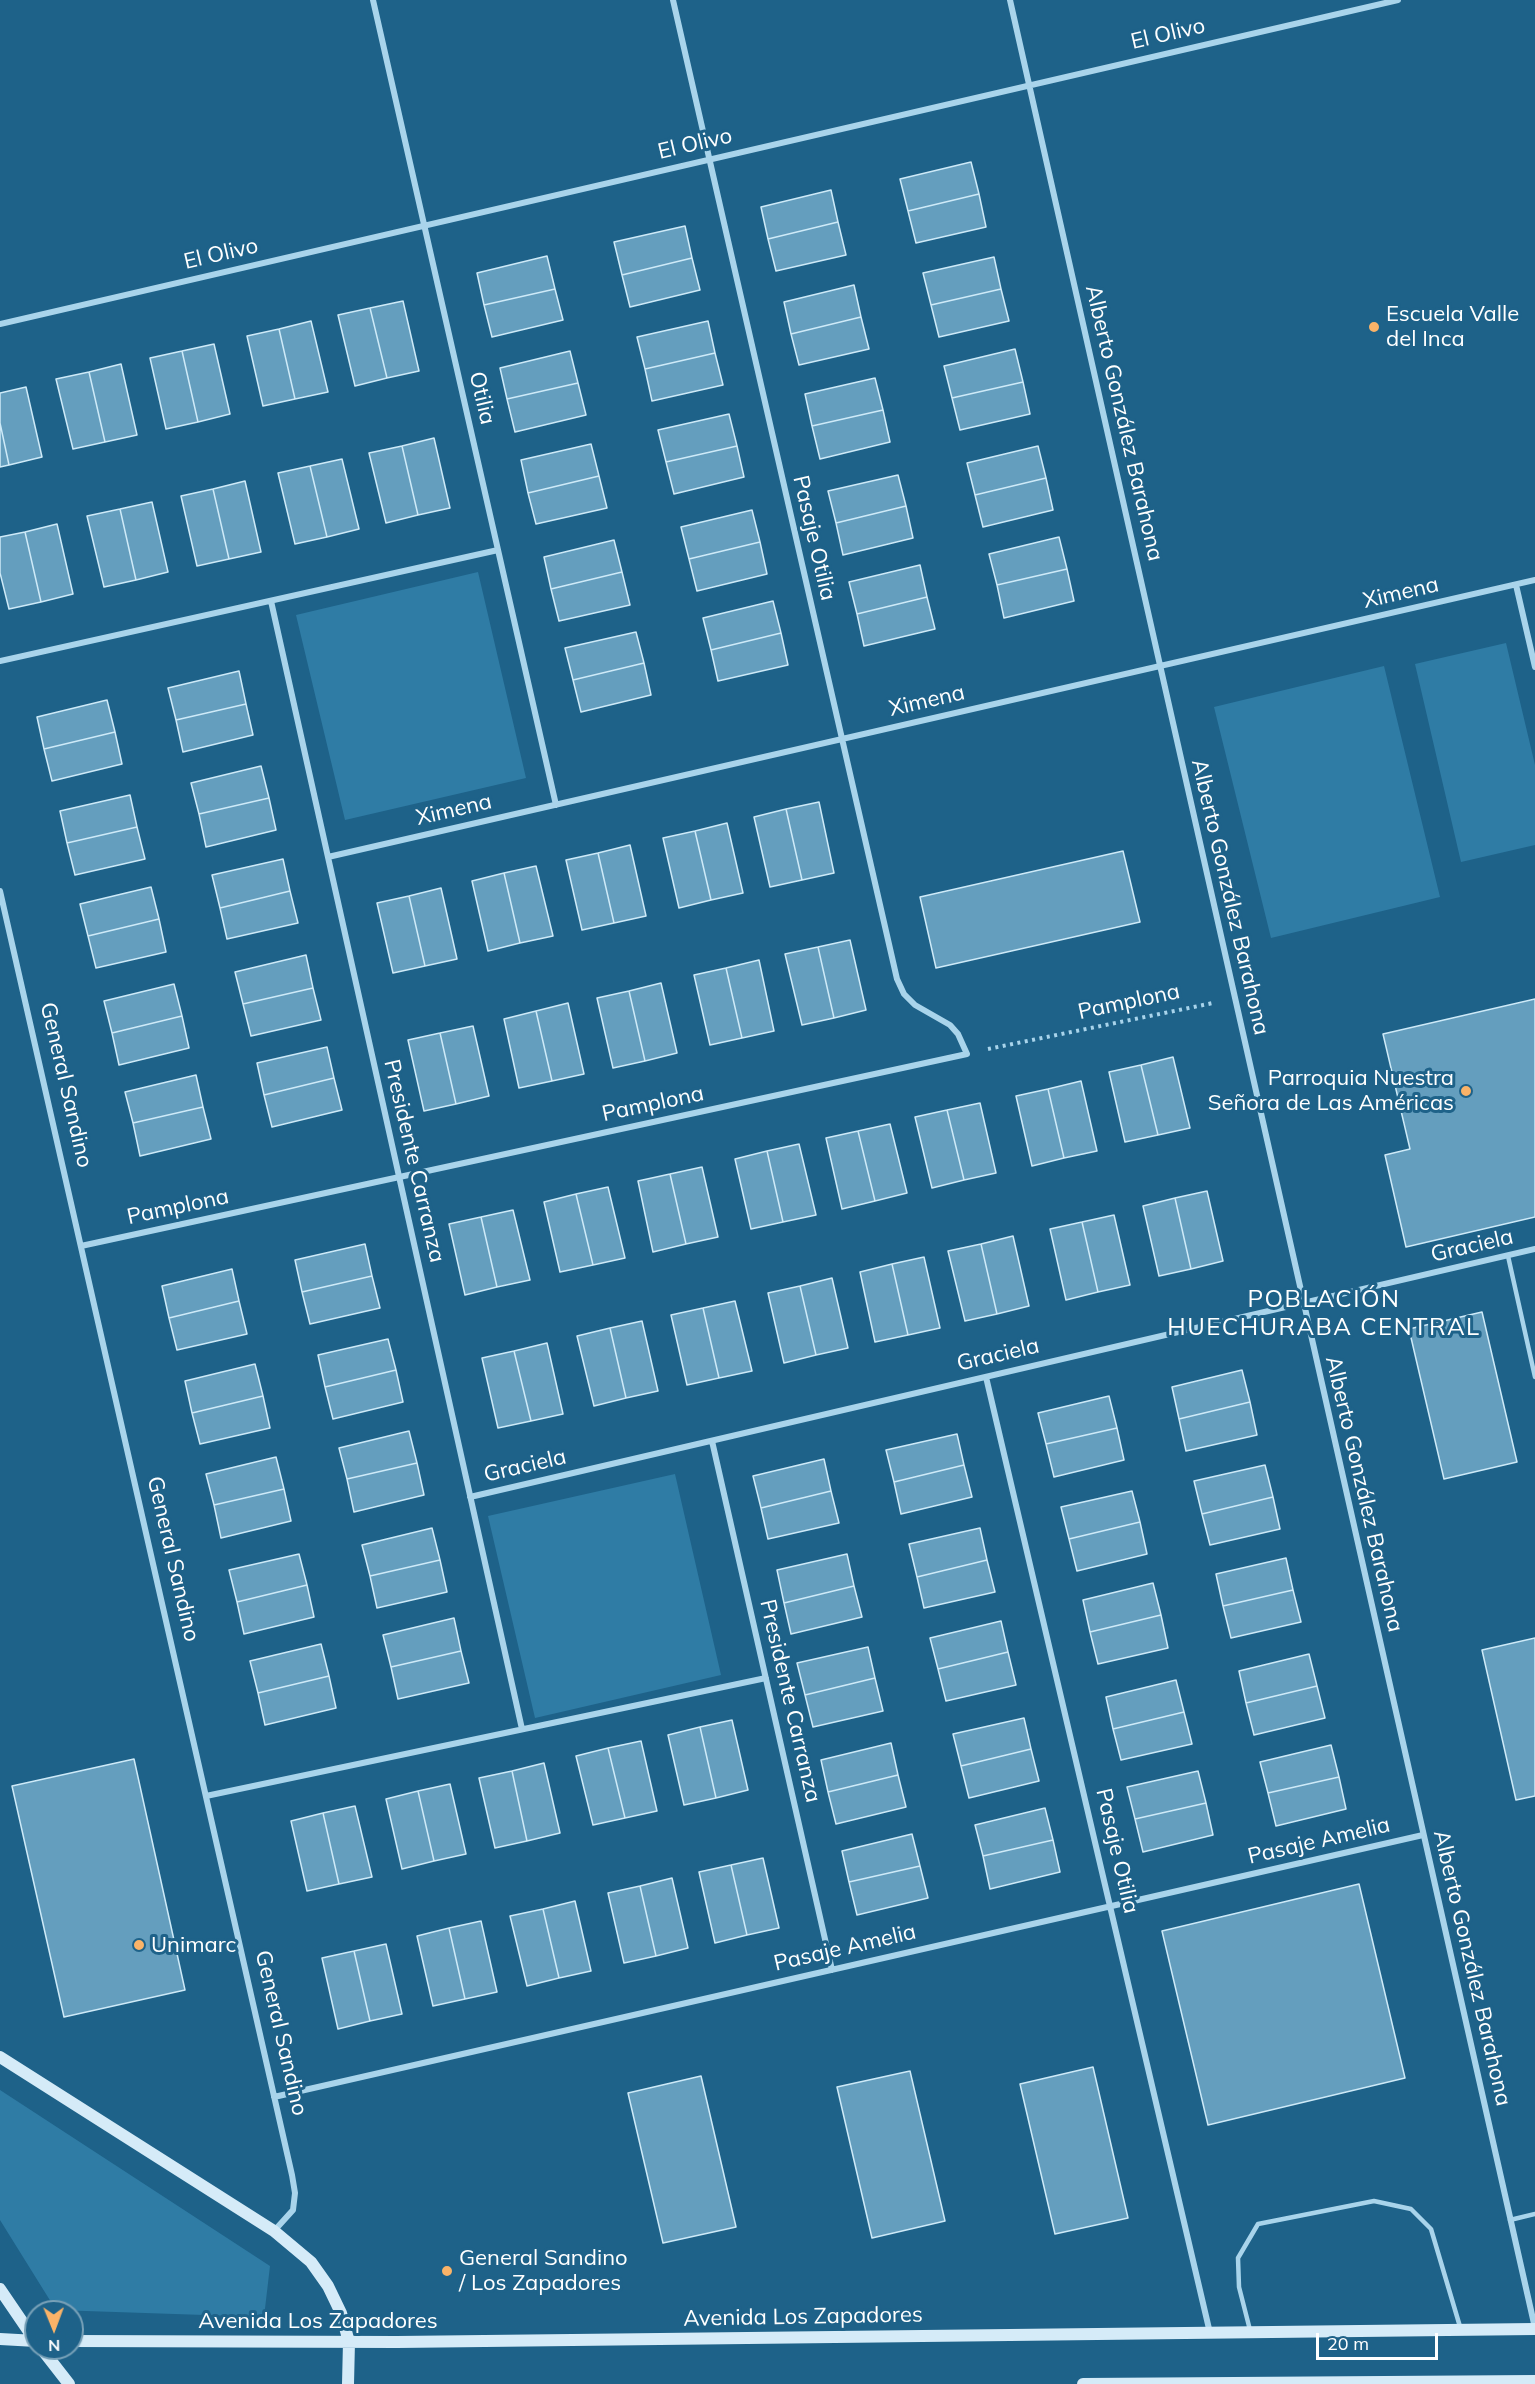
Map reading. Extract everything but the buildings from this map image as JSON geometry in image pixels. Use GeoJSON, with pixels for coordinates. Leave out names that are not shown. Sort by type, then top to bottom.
{"type":"FeatureCollection","features":[{"type":"Feature","properties":{"kind":"main road"},"geometry":{"type":"LineString","coordinates":[[0,2057],[274,2231],[311,2262],[333,2295],[349,2342],[348,2384]]}},
{"type":"Feature","properties":{"kind":"main road"},"geometry":{"type":"LineString","coordinates":[[0,2289],[24,2324]]}},
{"type":"Feature","properties":{"kind":"main road","name":"Avenida Los Zapadores"},"geometry":{"type":"LineString","coordinates":[[84,2341],[349,2342],[1535,2329]]}},
{"type":"Feature","properties":{"kind":"main road"},"geometry":{"type":"LineString","coordinates":[[0,2339],[24,2340]]}},
{"type":"Feature","properties":{"kind":"main road"},"geometry":{"type":"LineString","coordinates":[[50,2360],[69,2384]]}},
{"type":"Feature","properties":{"kind":"main road"},"geometry":{"type":"LineString","coordinates":[[1083,2384],[1535,2381]]}},
{"type":"Feature","properties":{"kind":"street","name":"Otilia"},"geometry":{"type":"LineString","coordinates":[[373,0],[556,805]]}},
{"type":"Feature","properties":{"kind":"street","name":"Pasaje Otilia"},"geometry":{"type":"LineString","coordinates":[[673,0],[897,979],[904,994],[915,1005],[941,1018],[958,1034],[967,1054]]}},
{"type":"Feature","properties":{"kind":"street","name":"Alberto González Barahona"},"geometry":{"type":"LineString","coordinates":[[1010,0],[1535,2329]]}},
{"type":"Feature","properties":{"kind":"street","name":"El Olivo"},"geometry":{"type":"LineString","coordinates":[[0,324],[1376,2],[1398,0]]}},
{"type":"Feature","properties":{"kind":"street"},"geometry":{"type":"LineString","coordinates":[[0,661],[498,550]]}},
{"type":"Feature","properties":{"kind":"street","name":"Ximena"},"geometry":{"type":"LineString","coordinates":[[328,857],[1535,580]]}},
{"type":"Feature","properties":{"kind":"street"},"geometry":{"type":"LineString","coordinates":[[1516,585],[1535,667]]}},
{"type":"Feature","properties":{"kind":"street","name":"Presidente Carranza"},"geometry":{"type":"LineString","coordinates":[[271,601],[522,1729]]}},
{"type":"Feature","properties":{"kind":"street","name":"General Sandino"},"geometry":{"type":"LineString","coordinates":[[0,891],[295,2193],[293,2210],[274,2231]]}},
{"type":"Feature","properties":{"kind":"street","name":"Pamplona"},"geometry":{"type":"LineString","coordinates":[[81,1246],[967,1054]]}},
{"type":"Feature","properties":{"kind":"street","name":"Graciela"},"geometry":{"type":"LineString","coordinates":[[470,1497],[1535,1249]]}},
{"type":"Feature","properties":{"kind":"street","name":"Pasaje Otilia"},"geometry":{"type":"LineString","coordinates":[[986,1377],[1210,2334]]}},
{"type":"Feature","properties":{"kind":"street","name":"Presidente Carranza"},"geometry":{"type":"LineString","coordinates":[[712,1441],[832,1970]]}},
{"type":"Feature","properties":{"kind":"street"},"geometry":{"type":"LineString","coordinates":[[206,1796],[766,1678]]}},
{"type":"Feature","properties":{"kind":"street","name":"Pasaje Amelia"},"geometry":{"type":"LineString","coordinates":[[274,2097],[1423,1835]]}},
{"type":"Feature","properties":{"kind":"lane"},"geometry":{"type":"LineString","coordinates":[[1508,1256],[1535,1377]]}},
{"type":"Feature","properties":{"kind":"lane"},"geometry":{"type":"LineString","coordinates":[[1251,2333],[1239,2287],[1238,2258],[1258,2223],[1374,2201],[1411,2209],[1431,2229],[1461,2330]]}},
{"type":"Feature","properties":{"kind":"lane"},"geometry":{"type":"LineString","coordinates":[[1510,2220],[1535,2214]]}},
{"type":"Feature","properties":{"kind":"path","name":"Pamplona"},"geometry":{"type":"LineString","coordinates":[[967,1054],[1234,999]]}},
{"type":"Feature","properties":{"kind":"shaded area"},"geometry":{"type":"Polygon","coordinates":[[[478,572],[526,778],[345,820],[296,615],[478,572]]]}},
{"type":"Feature","properties":{"kind":"shaded area"},"geometry":{"type":"Polygon","coordinates":[[[1506,643],[1535,765],[1535,845],[1461,862],[1415,664],[1506,643]]]}},
{"type":"Feature","properties":{"kind":"shaded area"},"geometry":{"type":"Polygon","coordinates":[[[1384,666],[1440,897],[1271,938],[1214,707],[1384,666]]]}},
{"type":"Feature","properties":{"kind":"shaded area"},"geometry":{"type":"Polygon","coordinates":[[[675,1474],[721,1675],[535,1718],[488,1516],[675,1474]]]}},
{"type":"Feature","properties":{"kind":"shaded area"},"geometry":{"type":"Polygon","coordinates":[[[0,2090],[270,2266],[264,2317],[84,2311],[84,2300],[50,2300],[0,2220],[0,2090]]]}},
{"type":"Feature","properties":{"kind":"place","name":"Escuela Valle del Inca"},"geometry":{"type":"Point","coordinates":[1374,327]}},
{"type":"Feature","properties":{"kind":"place","name":"Parroquia Nuestra Señora de Las Américas"},"geometry":{"type":"Point","coordinates":[1466,1091]}},
{"type":"Feature","properties":{"kind":"place","name":"Unimarc"},"geometry":{"type":"Point","coordinates":[139,1945]}},
{"type":"Feature","properties":{"kind":"place","name":"General Sandino / Los Zapadores"},"geometry":{"type":"Point","coordinates":[447,2271]}},
{"type":"Feature","properties":{"kind":"district","name":"POBLACIÓN HUECHURABA CENTRAL"},"geometry":{"type":"Point","coordinates":[1324,1314]}}]}
